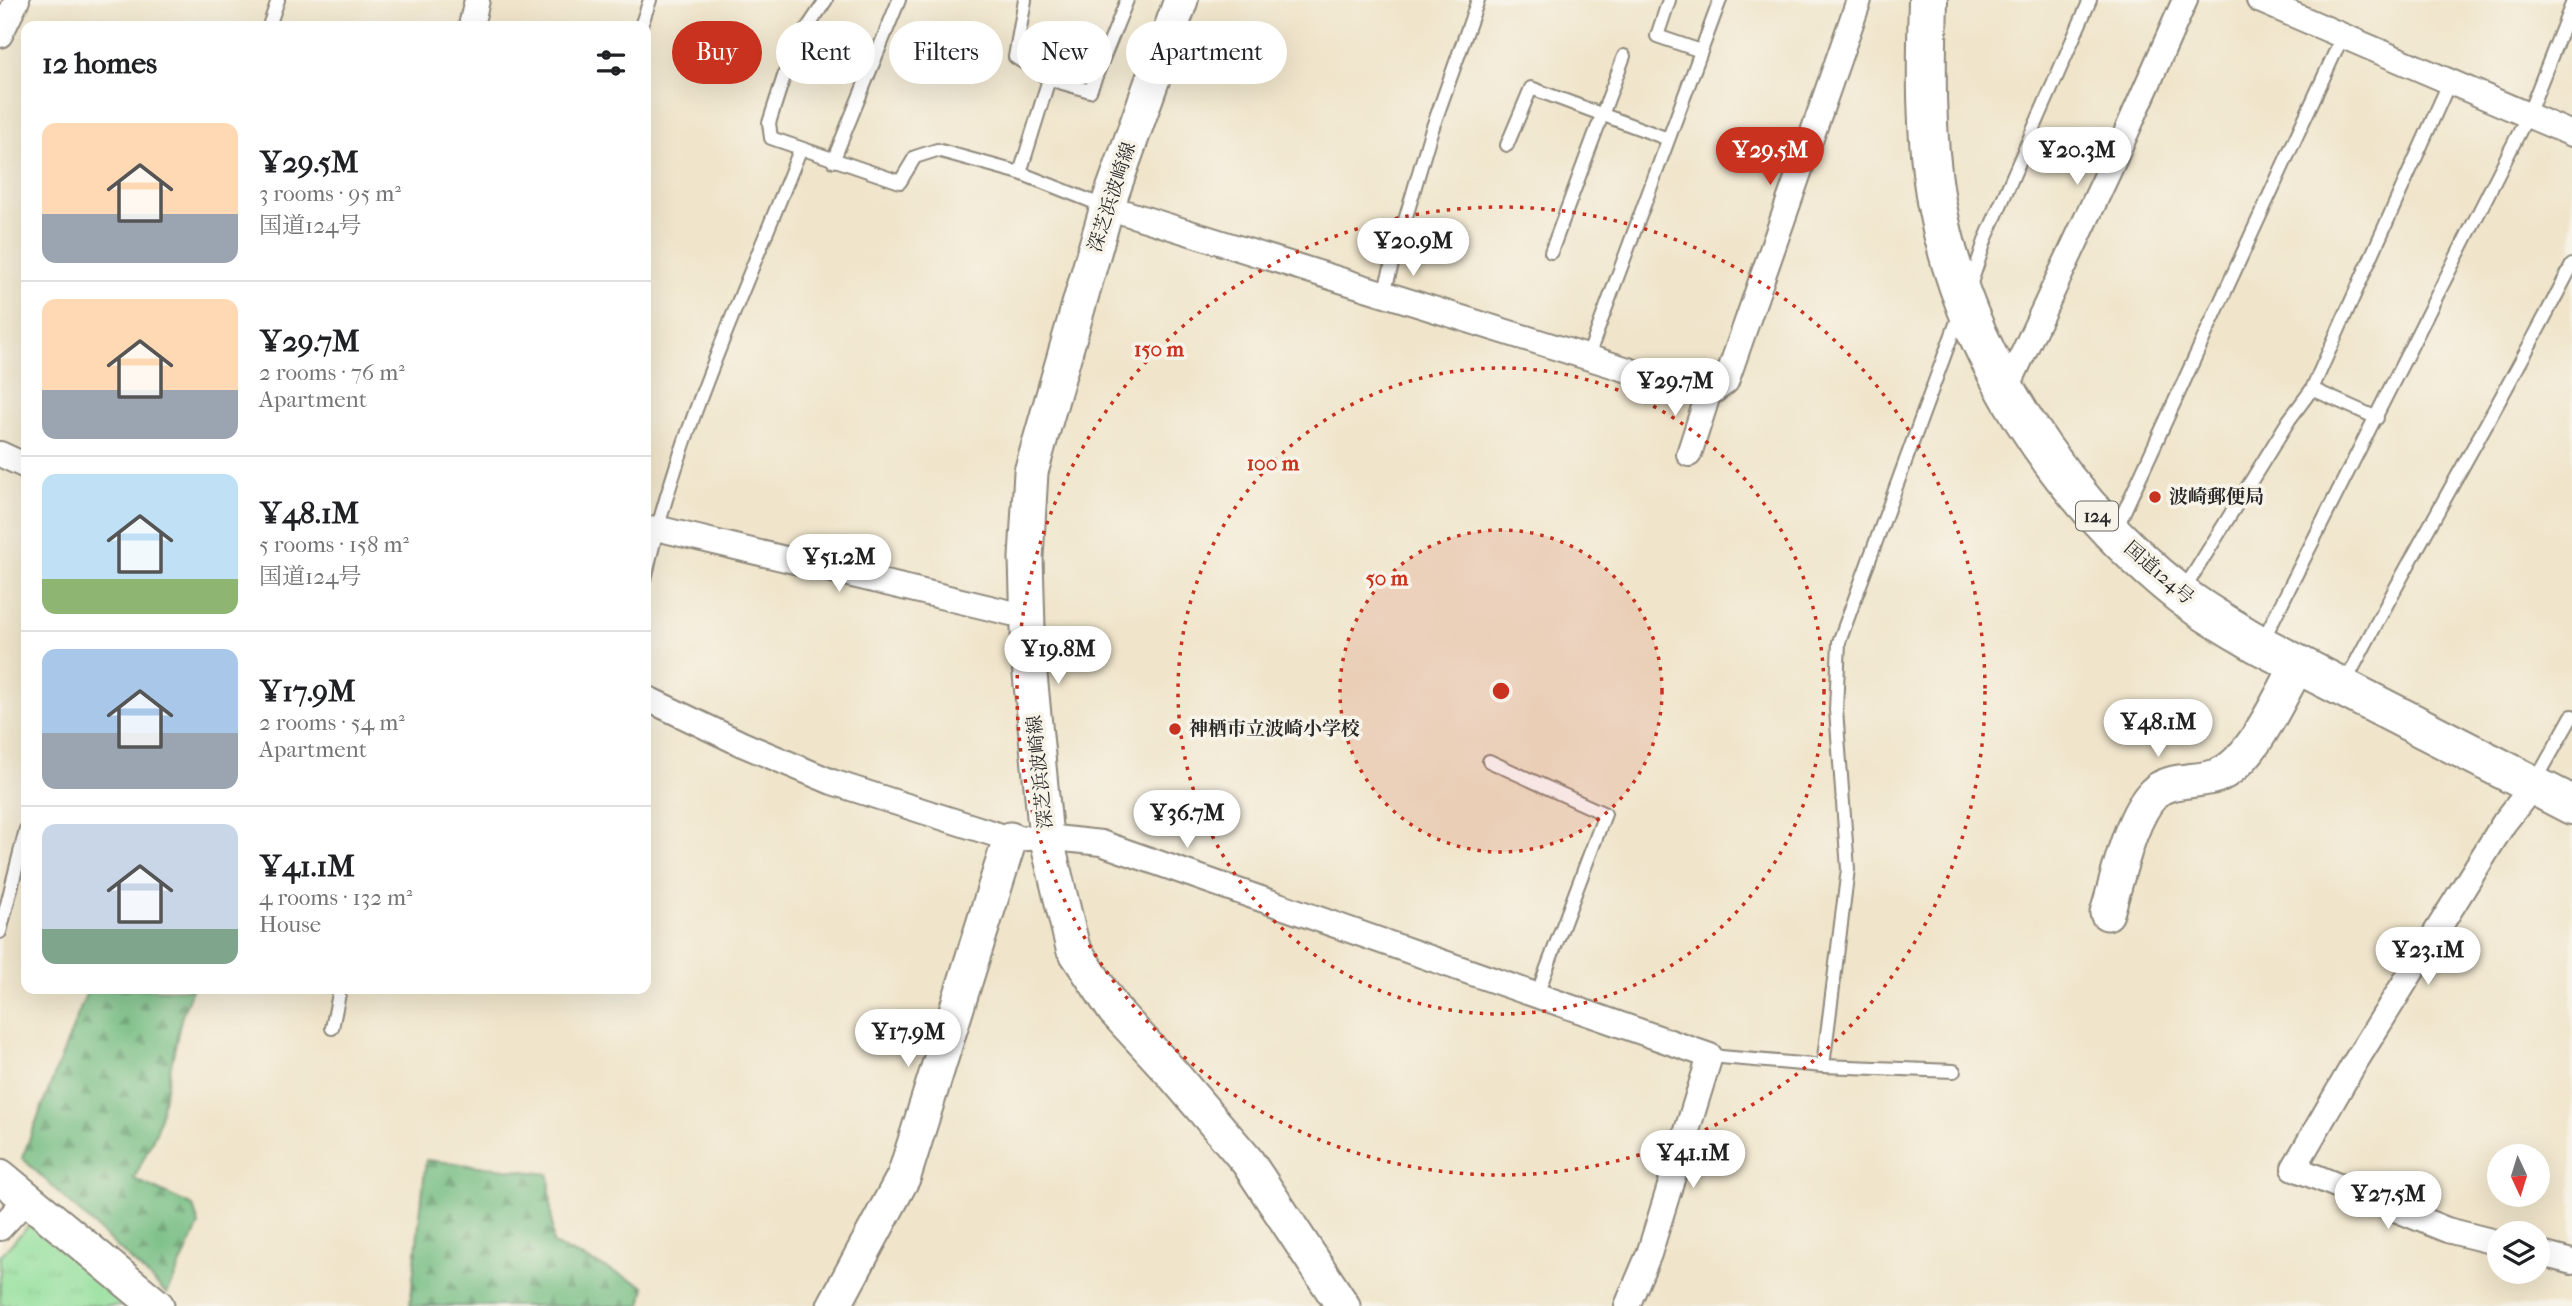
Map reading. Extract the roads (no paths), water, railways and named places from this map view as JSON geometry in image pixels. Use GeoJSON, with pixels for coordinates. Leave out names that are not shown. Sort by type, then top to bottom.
{"type":"FeatureCollection","features":[{"type":"Feature","properties":{"kind":"highway","name":"国道124号"},"geometry":{"type":"LineString","coordinates":[[1927,0],[1930,155],[1937,203],[1965,299],[1982,344],[2006,390],[2035,439],[2074,491],[2114,534],[2180,595],[2260,645],[2572,805]]}},
{"type":"Feature","properties":{"kind":"main road","name":"深芝浜波崎線"},"geometry":{"type":"LineString","coordinates":[[1181,0],[1107,207],[1031,472],[1026,558],[1029,664],[1046,837],[1073,948],[1114,1010],[1247,1161],[1343,1306]]}},
{"type":"Feature","properties":{"kind":"main road"},"geometry":{"type":"LineString","coordinates":[[2107,913],[2144,805],[2165,785],[2218,775],[2235,765],[2248,750],[2298,665]]}},
{"type":"Feature","properties":{"kind":"main road"},"geometry":{"type":"LineString","coordinates":[[834,1306],[904,1177],[1010,839]]}},
{"type":"Feature","properties":{"kind":"main road"},"geometry":{"type":"LineString","coordinates":[[0,1176],[157,1306]]}},
{"type":"Feature","properties":{"kind":"street"},"geometry":{"type":"LineString","coordinates":[[0,35],[16,0]]}},
{"type":"Feature","properties":{"kind":"street"},"geometry":{"type":"LineString","coordinates":[[472,21],[477,0]]}},
{"type":"Feature","properties":{"kind":"street"},"geometry":{"type":"LineString","coordinates":[[1689,454],[1708,395],[1726,382],[1859,0]]}},
{"type":"Feature","properties":{"kind":"street"},"geometry":{"type":"LineString","coordinates":[[2006,390],[2114,160],[2185,0]]}},
{"type":"Feature","properties":{"kind":"street"},"geometry":{"type":"LineString","coordinates":[[2259,0],[2572,134]]}},
{"type":"Feature","properties":{"kind":"street"},"geometry":{"type":"LineString","coordinates":[[1107,207],[1708,395]]}},
{"type":"Feature","properties":{"kind":"street"},"geometry":{"type":"LineString","coordinates":[[0,454],[21,464]]}},
{"type":"Feature","properties":{"kind":"street"},"geometry":{"type":"LineString","coordinates":[[656,528],[1011,613],[1028,614]]}},
{"type":"Feature","properties":{"kind":"street"},"geometry":{"type":"LineString","coordinates":[[651,700],[742,744],[832,782],[1010,839],[1046,837],[1101,844],[1710,1056],[1649,1254],[1627,1306]]}},
{"type":"Feature","properties":{"kind":"street"},"geometry":{"type":"LineString","coordinates":[[2487,1240],[2447,1230],[2294,1168],[2354,1064],[2504,823],[2533,786]]}},
{"type":"Feature","properties":{"kind":"street"},"geometry":{"type":"LineString","coordinates":[[0,1228],[27,1199]]}},
{"type":"Feature","properties":{"kind":"street"},"geometry":{"type":"LineString","coordinates":[[2550,1256],[2572,1262]]}},
{"type":"Feature","properties":{"kind":"lane"},"geometry":{"type":"LineString","coordinates":[[272,21],[278,0]]}},
{"type":"Feature","properties":{"kind":"lane"},"geometry":{"type":"LineString","coordinates":[[643,21],[650,0]]}},
{"type":"Feature","properties":{"kind":"lane"},"geometry":{"type":"LineString","coordinates":[[826,0],[792,51],[769,123],[772,138],[800,150],[900,182],[915,157],[937,150],[1020,173],[1107,207]]}},
{"type":"Feature","properties":{"kind":"lane"},"geometry":{"type":"LineString","coordinates":[[1021,21],[1025,0]]}},
{"type":"Feature","properties":{"kind":"lane"},"geometry":{"type":"LineString","coordinates":[[1112,37],[1127,0]]}},
{"type":"Feature","properties":{"kind":"lane"},"geometry":{"type":"LineString","coordinates":[[1384,292],[1430,135],[1478,0]]}},
{"type":"Feature","properties":{"kind":"lane"},"geometry":{"type":"LineString","coordinates":[[1669,0],[1657,36],[1701,51]]}},
{"type":"Feature","properties":{"kind":"lane"},"geometry":{"type":"LineString","coordinates":[[1587,359],[1720,0]]}},
{"type":"Feature","properties":{"kind":"lane"},"geometry":{"type":"LineString","coordinates":[[1823,1066],[1848,869],[1836,710],[1839,642],[1986,239],[2090,0]]}},
{"type":"Feature","properties":{"kind":"lane"},"geometry":{"type":"LineString","coordinates":[[833,160],[895,1]]}},
{"type":"Feature","properties":{"kind":"lane"},"geometry":{"type":"LineString","coordinates":[[2260,645],[2528,115],[2572,4]]}},
{"type":"Feature","properties":{"kind":"lane"},"geometry":{"type":"LineString","coordinates":[[2114,534],[2343,35]]}},
{"type":"Feature","properties":{"kind":"lane"},"geometry":{"type":"LineString","coordinates":[[1551,252],[1624,56]]}},
{"type":"Feature","properties":{"kind":"lane"},"geometry":{"type":"LineString","coordinates":[[2180,595],[2289,420],[2312,389],[2451,82]]}},
{"type":"Feature","properties":{"kind":"lane"},"geometry":{"type":"LineString","coordinates":[[1020,173],[1047,84]]}},
{"type":"Feature","properties":{"kind":"lane"},"geometry":{"type":"LineString","coordinates":[[1066,84],[1090,91],[1093,84]]}},
{"type":"Feature","properties":{"kind":"lane"},"geometry":{"type":"LineString","coordinates":[[1507,145],[1531,88],[1668,139]]}},
{"type":"Feature","properties":{"kind":"lane"},"geometry":{"type":"LineString","coordinates":[[651,552],[656,528],[704,393],[800,150]]}},
{"type":"Feature","properties":{"kind":"lane"},"geometry":{"type":"LineString","coordinates":[[2342,688],[2406,565],[2514,377],[2572,265]]}},
{"type":"Feature","properties":{"kind":"lane"},"geometry":{"type":"LineString","coordinates":[[2312,389],[2377,418]]}},
{"type":"Feature","properties":{"kind":"lane"},"geometry":{"type":"LineString","coordinates":[[2533,786],[2572,716]]}},
{"type":"Feature","properties":{"kind":"lane"},"geometry":{"type":"LineString","coordinates":[[1489,761],[1605,814],[1536,997]]}},
{"type":"Feature","properties":{"kind":"lane"},"geometry":{"type":"LineString","coordinates":[[0,932],[21,849]]}},
{"type":"Feature","properties":{"kind":"lane"},"geometry":{"type":"LineString","coordinates":[[332,1028],[339,994]]}},
{"type":"Feature","properties":{"kind":"lane"},"geometry":{"type":"LineString","coordinates":[[1710,1056],[1823,1066],[1954,1071]]}},
{"type":"Feature","properties":{"kind":"place","name":"波崎郵便局"},"geometry":{"type":"Point","coordinates":[2155,497]}},
{"type":"Feature","properties":{"kind":"place","name":"神栖市立波崎小学校"},"geometry":{"type":"Point","coordinates":[1175,729]}}]}
